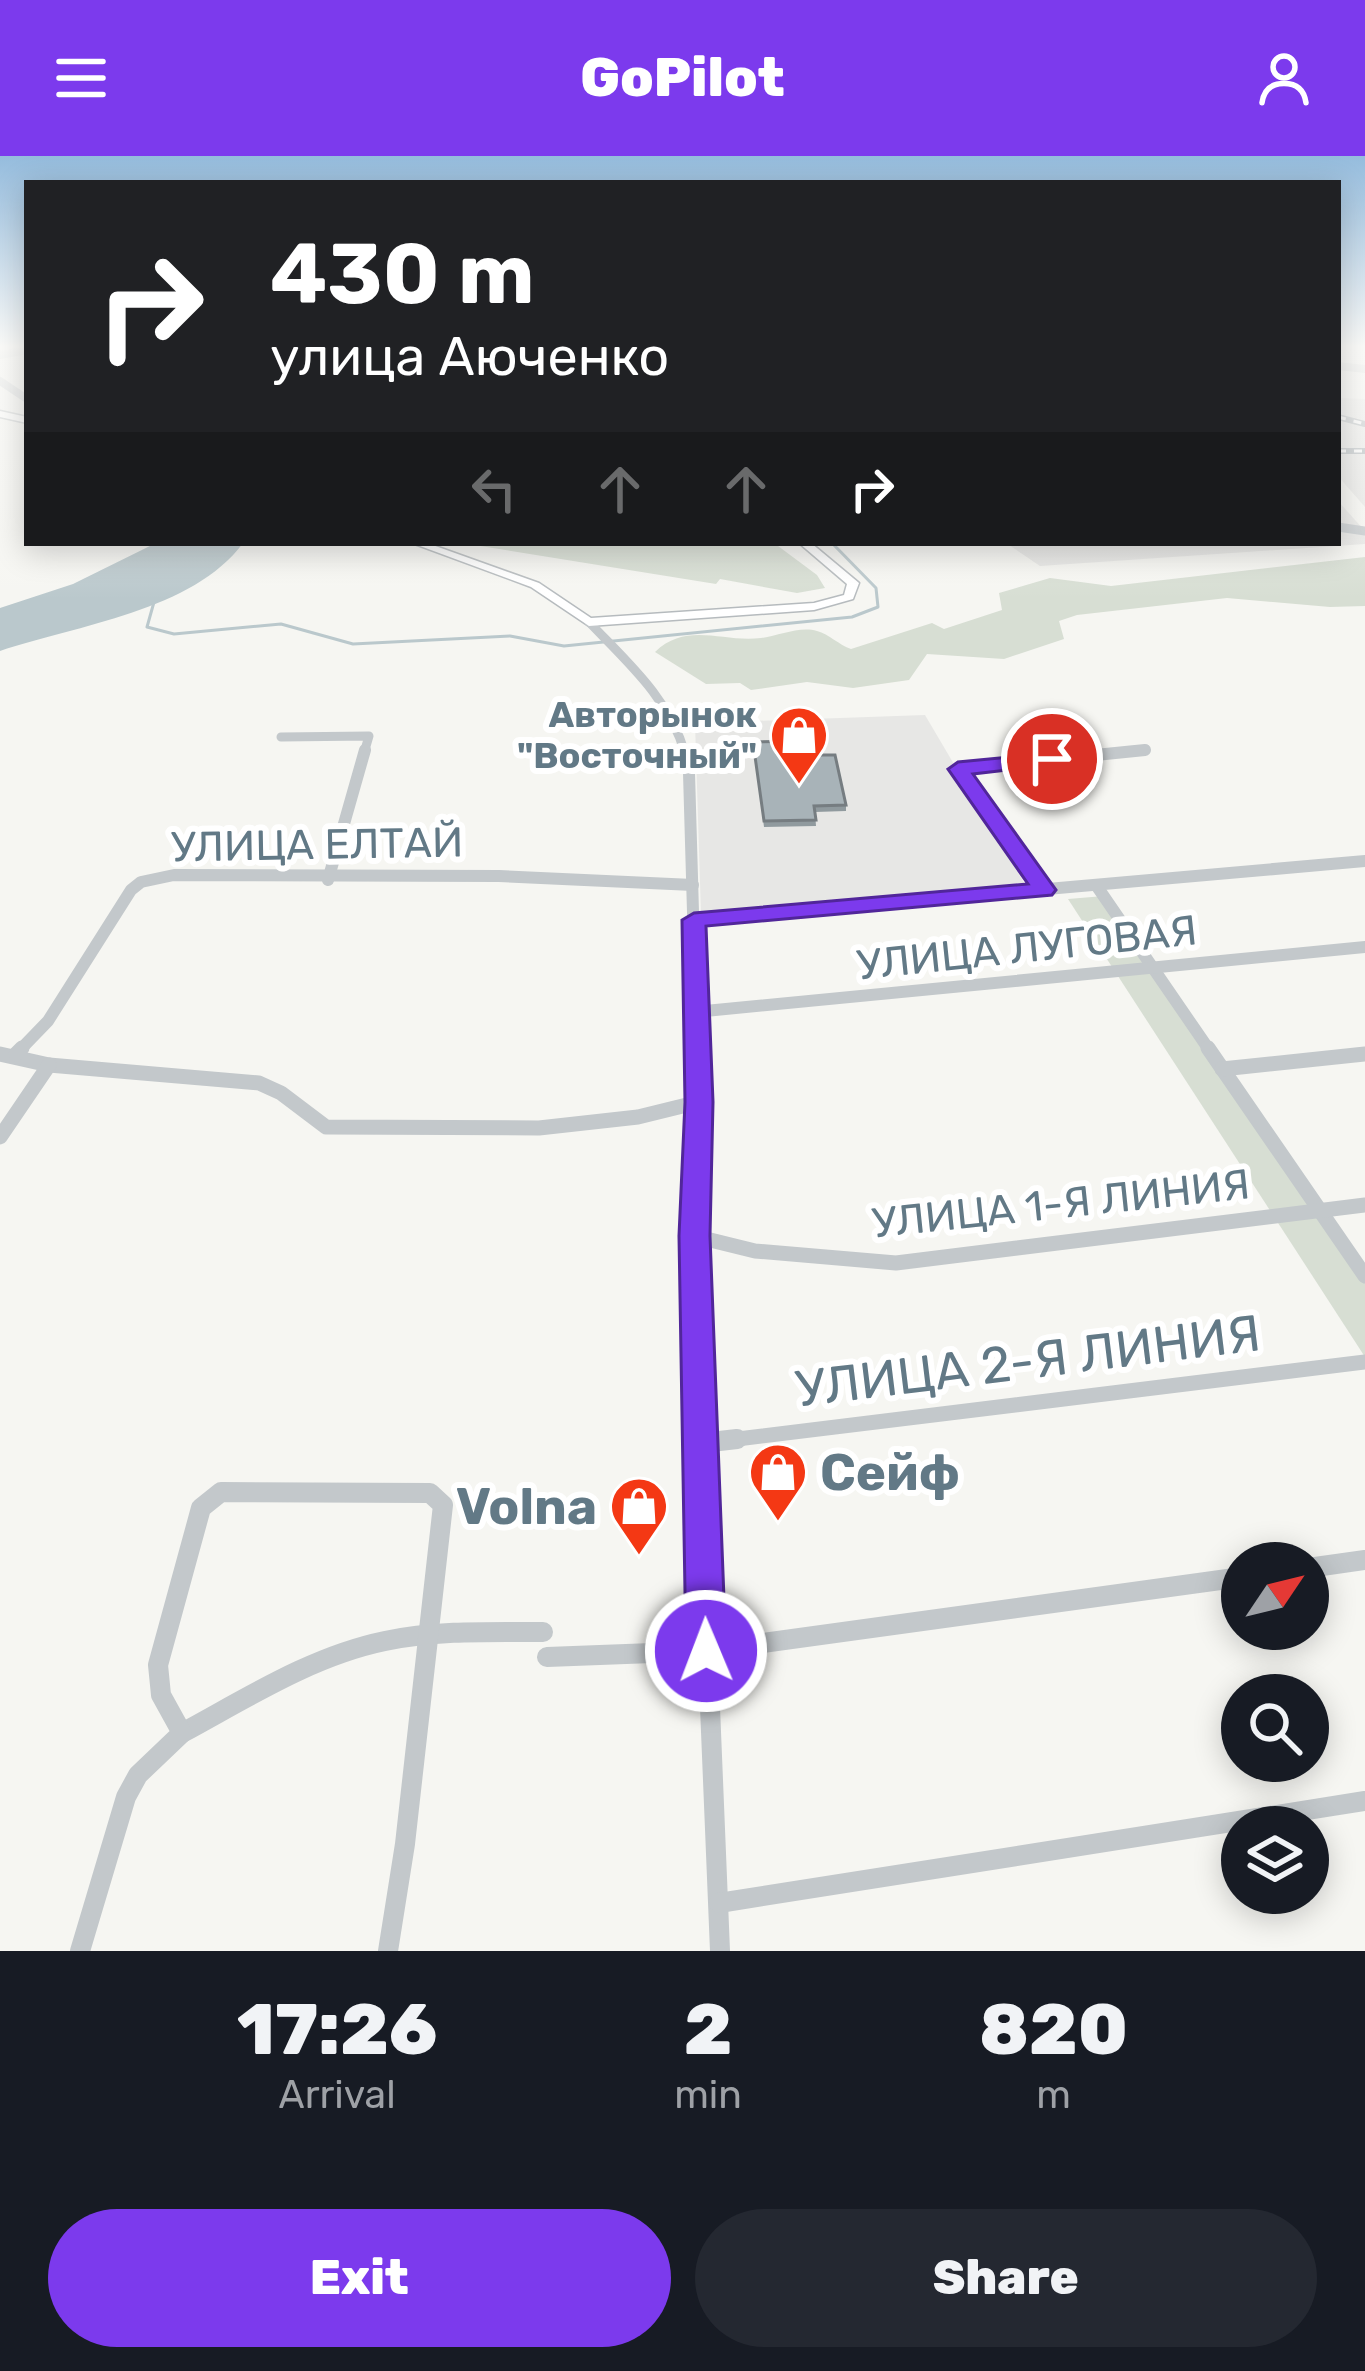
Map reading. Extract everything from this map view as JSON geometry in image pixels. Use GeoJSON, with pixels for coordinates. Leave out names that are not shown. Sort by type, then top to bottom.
{"type":"FeatureCollection","features":[{"type":"Feature","properties":{"kind":"main road"},"geometry":{"type":"LineString","coordinates":[[425,546],[535,585],[590,622],[814,606],[849,597],[853,583],[808,546]]}},
{"type":"Feature","properties":{"kind":"street"},"geometry":{"type":"LineString","coordinates":[[590,622],[664,700],[685,738],[699,1102],[694,1236],[720,1951]]}},
{"type":"Feature","properties":{"kind":"street"},"geometry":{"type":"LineString","coordinates":[[281,737],[370,736],[328,880]]}},
{"type":"Feature","properties":{"kind":"street"},"geometry":{"type":"LineString","coordinates":[[1044,890],[958,769],[1145,750]]}},
{"type":"Feature","properties":{"kind":"street"},"geometry":{"type":"LineString","coordinates":[[694,920],[1365,861]]}},
{"type":"Feature","properties":{"kind":"street","name":"УЛИЦА ЕЛТАЙ"},"geometry":{"type":"LineString","coordinates":[[8,1054],[48,1021],[111,919],[141,882],[174,874],[328,880],[494,876],[563,878],[616,886],[693,885]]}},
{"type":"Feature","properties":{"kind":"street"},"geometry":{"type":"LineString","coordinates":[[1096,885],[1365,1276]]}},
{"type":"Feature","properties":{"kind":"street","name":"УЛИЦА ЛУГОВАЯ"},"geometry":{"type":"LineString","coordinates":[[695,1012],[1365,947]]}},
{"type":"Feature","properties":{"kind":"street"},"geometry":{"type":"LineString","coordinates":[[8,1054],[49,1065],[259,1083],[281,1093],[326,1127],[539,1128],[638,1117],[699,1102]]}},
{"type":"Feature","properties":{"kind":"street"},"geometry":{"type":"LineString","coordinates":[[1222,1069],[1365,1054]]}},
{"type":"Feature","properties":{"kind":"street"},"geometry":{"type":"LineString","coordinates":[[0,1137],[49,1065]]}},
{"type":"Feature","properties":{"kind":"street","name":"УЛИЦА 1-Я ЛИНИЯ"},"geometry":{"type":"LineString","coordinates":[[694,1236],[755,1251],[896,1263],[1365,1205]]}},
{"type":"Feature","properties":{"kind":"street","name":"УЛИЦА 2-Я ЛИНИЯ"},"geometry":{"type":"LineString","coordinates":[[702,1443],[1365,1362]]}},
{"type":"Feature","properties":{"kind":"street"},"geometry":{"type":"LineString","coordinates":[[182,1733],[161,1695],[158,1665],[201,1508],[220,1492],[430,1493],[443,1505],[388,1951]]}},
{"type":"Feature","properties":{"kind":"street"},"geometry":{"type":"LineString","coordinates":[[1329,1565],[1365,1560]]}},
{"type":"Feature","properties":{"kind":"street"},"geometry":{"type":"LineString","coordinates":[[547,1657],[706,1651],[1221,1580]]}},
{"type":"Feature","properties":{"kind":"street"},"geometry":{"type":"LineString","coordinates":[[80,1951],[126,1797],[138,1775],[182,1733],[306,1669],[367,1645],[428,1635],[543,1632]]}},
{"type":"Feature","properties":{"kind":"street"},"geometry":{"type":"LineString","coordinates":[[719,1903],[1365,1801]]}},
{"type":"Feature","properties":{"kind":"shaded area"},"geometry":{"type":"Polygon","coordinates":[[[1341,432],[1365,432],[1365,507],[1341,479],[1341,432]]]}},
{"type":"Feature","properties":{"kind":"shaded area"},"geometry":{"type":"Polygon","coordinates":[[[1341,504],[1365,531],[1365,544],[1341,546],[1341,504]]]}},
{"type":"Feature","properties":{"kind":"shaded area"},"geometry":{"type":"Polygon","coordinates":[[[150,546],[240,546],[195,585],[164,600],[0,651],[0,608],[73,584],[150,546]]]}},
{"type":"Feature","properties":{"kind":"shaded area"},"geometry":{"type":"Polygon","coordinates":[[[481,546],[778,546],[817,575],[825,588],[797,593],[720,579],[716,584],[481,546]]]}},
{"type":"Feature","properties":{"kind":"shaded area"},"geometry":{"type":"Polygon","coordinates":[[[1010,546],[1335,546],[1040,566],[1010,546]]]}},
{"type":"Feature","properties":{"kind":"shaded area"},"geometry":{"type":"Polygon","coordinates":[[[1365,557],[1365,606],[1227,598],[1077,615],[1059,621],[1064,639],[1004,659],[927,654],[909,680],[853,688],[807,682],[751,690],[740,683],[706,684],[655,652],[693,635],[747,639],[803,630],[821,632],[851,649],[932,623],[944,629],[1002,610],[999,593],[1050,578],[1111,586],[1365,557]]]}},
{"type":"Feature","properties":{"kind":"shaded area"},"geometry":{"type":"Polygon","coordinates":[[[925,715],[1024,883],[701,915],[695,723],[925,715]]]}},
{"type":"Feature","properties":{"kind":"shaded area"},"geometry":{"type":"Polygon","coordinates":[[[1104,896],[1365,1281],[1365,1357],[1068,899],[1104,896]]]}},
{"type":"Feature","properties":{"kind":"building","name":"Авторынок \"Восточный\""},"geometry":{"type":"Polygon","coordinates":[[[800,741],[802,755],[835,755],[846,805],[814,806],[816,820],[764,821],[753,742],[800,741]]]}},
{"type":"Feature","properties":{"kind":"waterway"},"geometry":{"type":"LineString","coordinates":[[154,602],[147,627],[174,634],[281,624],[353,644],[510,636],[564,646],[852,617],[878,607],[876,588],[835,546]]}},
{"type":"Feature","properties":{"kind":"railway"},"geometry":{"type":"LineString","coordinates":[[1341,451],[1365,451]]}},
{"type":"Feature","properties":{"kind":"place","name":"Авторынок \"Восточный\""},"geometry":{"type":"Point","coordinates":[799,786]}},
{"type":"Feature","properties":{"kind":"place","name":"Сейф"},"geometry":{"type":"Point","coordinates":[778,1523]}},
{"type":"Feature","properties":{"kind":"place","name":"Volna"},"geometry":{"type":"Point","coordinates":[639,1557]}},
{"type":"Feature","properties":{"kind":"route"},"geometry":{"type":"LineString","coordinates":[[706,1651],[694,1236],[699,1102],[694,920],[1044,890],[958,769],[1052,759]]}}]}
